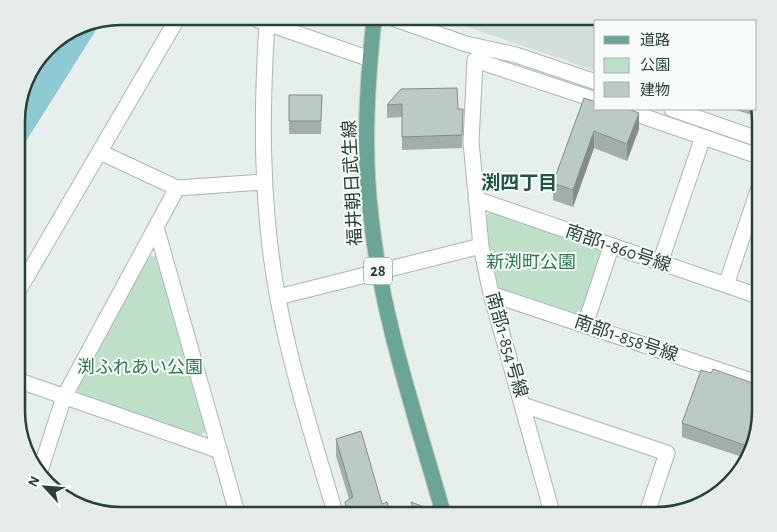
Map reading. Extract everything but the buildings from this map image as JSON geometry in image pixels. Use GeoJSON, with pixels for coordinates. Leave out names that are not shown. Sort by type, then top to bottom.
{"type":"FeatureCollection","features":[{"type":"Feature","properties":{"kind":"main road","name":"福井朝日武生線"},"geometry":{"type":"LineString","coordinates":[[373,25],[366,147],[370,216],[378,270],[389,320],[441,507]]}},
{"type":"Feature","properties":{"kind":"street"},"geometry":{"type":"LineString","coordinates":[[25,274],[100,152],[174,25]]}},
{"type":"Feature","properties":{"kind":"street"},"geometry":{"type":"LineString","coordinates":[[262,25],[263,182],[278,298],[289,354],[333,507]]}},
{"type":"Feature","properties":{"kind":"street"},"geometry":{"type":"LineString","coordinates":[[271,25],[370,59]]}},
{"type":"Feature","properties":{"kind":"street"},"geometry":{"type":"LineString","coordinates":[[412,25],[466,44],[516,55],[594,81]]}},
{"type":"Feature","properties":{"kind":"street","name":"南部1-854号線"},"geometry":{"type":"LineString","coordinates":[[551,507],[490,294],[481,246],[471,142],[475,60],[594,99]]}},
{"type":"Feature","properties":{"kind":"street"},"geometry":{"type":"LineString","coordinates":[[629,110],[651,113],[703,137],[752,154]]}},
{"type":"Feature","properties":{"kind":"street"},"geometry":{"type":"LineString","coordinates":[[675,110],[752,137]]}},
{"type":"Feature","properties":{"kind":"street"},"geometry":{"type":"LineString","coordinates":[[660,263],[703,137]]}},
{"type":"Feature","properties":{"kind":"street"},"geometry":{"type":"LineString","coordinates":[[100,152],[177,188],[263,182]]}},
{"type":"Feature","properties":{"kind":"street"},"geometry":{"type":"LineString","coordinates":[[44,462],[64,397],[177,188]]}},
{"type":"Feature","properties":{"kind":"street","name":"南部1-860号線"},"geometry":{"type":"LineString","coordinates":[[476,199],[752,294]]}},
{"type":"Feature","properties":{"kind":"street"},"geometry":{"type":"LineString","coordinates":[[726,285],[752,206]]}},
{"type":"Feature","properties":{"kind":"street"},"geometry":{"type":"LineString","coordinates":[[156,227],[236,507]]}},
{"type":"Feature","properties":{"kind":"street"},"geometry":{"type":"LineString","coordinates":[[278,298],[378,270],[481,246]]}},
{"type":"Feature","properties":{"kind":"street"},"geometry":{"type":"LineString","coordinates":[[585,325],[611,247]]}},
{"type":"Feature","properties":{"kind":"street","name":"南部1-858号線"},"geometry":{"type":"LineString","coordinates":[[490,294],[752,381]]}},
{"type":"Feature","properties":{"kind":"street"},"geometry":{"type":"LineString","coordinates":[[25,383],[220,451]]}},
{"type":"Feature","properties":{"kind":"street"},"geometry":{"type":"LineString","coordinates":[[523,405],[667,452],[649,507]]}},
{"type":"Feature","properties":{"kind":"shaded area"},"geometry":{"type":"Polygon","coordinates":[[[462,25],[594,25],[594,70],[462,25]]]}},
{"type":"Feature","properties":{"kind":"green space","name":"新渕町公園"},"geometry":{"type":"Polygon","coordinates":[[[492,211],[599,248],[603,254],[582,314],[575,316],[500,291],[495,286],[483,218],[492,211]]]}},
{"type":"Feature","properties":{"kind":"green space","name":"渕ふれあい公園"},"geometry":{"type":"Polygon","coordinates":[[[147,256],[158,257],[207,430],[199,437],[79,396],[76,388],[147,256]]]}},
{"type":"Feature","properties":{"kind":"waterway"},"geometry":{"type":"LineString","coordinates":[[25,119],[78,36]]}},
{"type":"Feature","properties":{"kind":"district","name":"渕四丁目"},"geometry":{"type":"Point","coordinates":[519,183]}}]}
